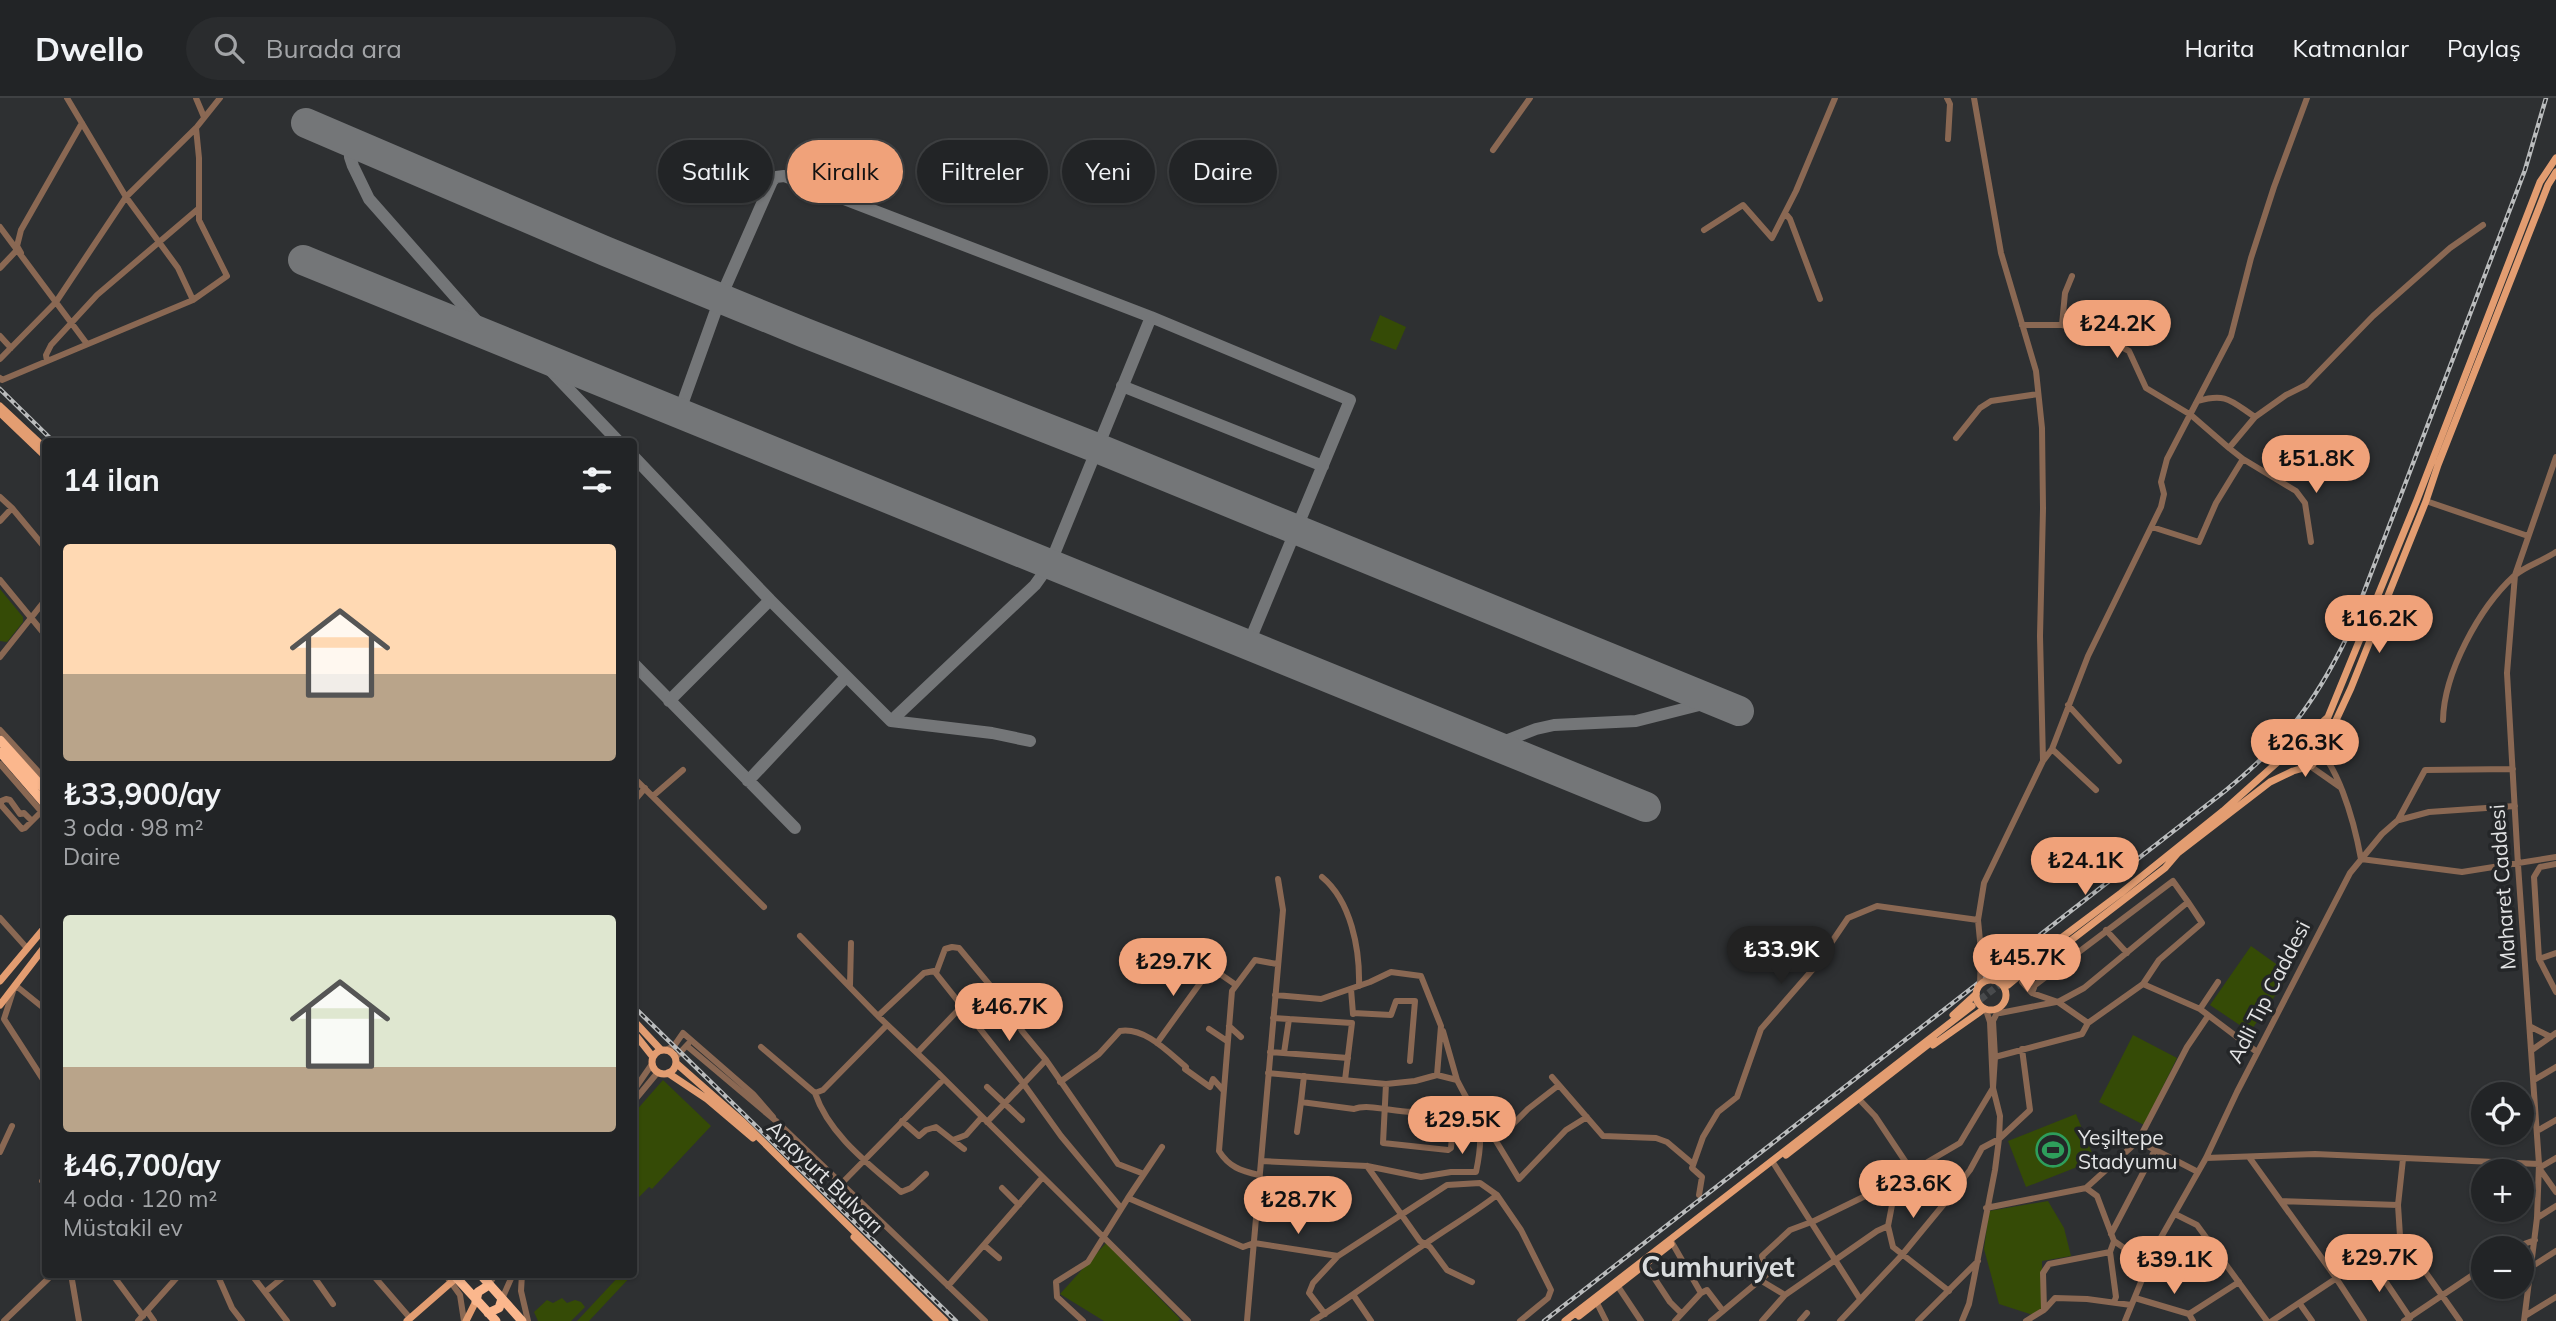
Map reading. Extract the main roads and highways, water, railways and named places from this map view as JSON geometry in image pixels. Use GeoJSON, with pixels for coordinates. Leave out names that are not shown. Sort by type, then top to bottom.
{"type":"FeatureCollection","features":[{"type":"Feature","properties":{"kind":"highway"},"geometry":{"type":"LineString","coordinates":[[0,740],[42,787]]}},
{"type":"Feature","properties":{"kind":"highway"},"geometry":{"type":"LineString","coordinates":[[0,752],[42,808]]}},
{"type":"Feature","properties":{"kind":"highway"},"geometry":{"type":"LineString","coordinates":[[453,1278],[496,1321]]}},
{"type":"Feature","properties":{"kind":"highway"},"geometry":{"type":"LineString","coordinates":[[483,1278],[525,1321]]}},
{"type":"Feature","properties":{"kind":"highway"},"geometry":{"type":"LineString","coordinates":[[476,1301],[478,1292],[489,1285]]}},
{"type":"Feature","properties":{"kind":"highway"},"geometry":{"type":"LineString","coordinates":[[488,1313],[499,1308],[502,1299]]}},
{"type":"Feature","properties":{"kind":"main road"},"geometry":{"type":"LineString","coordinates":[[1976,994],[1978,1004],[1985,1009],[2000,1010],[2006,994],[2019,982],[2165,868],[2176,851],[2328,718],[2540,182],[2556,158]]}},
{"type":"Feature","properties":{"kind":"main road"},"geometry":{"type":"LineString","coordinates":[[2006,983],[2270,782],[2311,766],[2323,753],[2426,501],[2506,289],[2548,185],[2556,172]]}},
{"type":"Feature","properties":{"kind":"main road"},"geometry":{"type":"LineString","coordinates":[[0,406],[42,445]]}},
{"type":"Feature","properties":{"kind":"main road"},"geometry":{"type":"LineString","coordinates":[[0,413],[42,453]]}},
{"type":"Feature","properties":{"kind":"main road"},"geometry":{"type":"LineString","coordinates":[[1671,1241],[1774,1164],[1857,1097],[1976,994],[1980,985],[1994,981],[2012,970],[2157,859],[2176,851]]}},
{"type":"Feature","properties":{"kind":"main road"},"geometry":{"type":"LineString","coordinates":[[0,981],[42,930]]}},
{"type":"Feature","properties":{"kind":"main road"},"geometry":{"type":"LineString","coordinates":[[0,1005],[42,950]]}},
{"type":"Feature","properties":{"kind":"main road"},"geometry":{"type":"LineString","coordinates":[[1994,981],[2002,985],[2006,994]]}},
{"type":"Feature","properties":{"kind":"main road"},"geometry":{"type":"LineString","coordinates":[[1566,1321],[1973,1007]]}},
{"type":"Feature","properties":{"kind":"main road"},"geometry":{"type":"LineString","coordinates":[[1857,1097],[1985,1009]]}},
{"type":"Feature","properties":{"kind":"main road"},"geometry":{"type":"LineString","coordinates":[[637,1024],[676,1060],[673,1069],[668,1073],[658,1072],[637,1037]]}},
{"type":"Feature","properties":{"kind":"main road"},"geometry":{"type":"LineString","coordinates":[[653,1061],[663,1050]]}},
{"type":"Feature","properties":{"kind":"main road","name":"Anayurt Bulvarı"},"geometry":{"type":"LineString","coordinates":[[676,1060],[743,1122],[945,1321]]}},
{"type":"Feature","properties":{"kind":"main road","name":"Anayurt Bulvarı"},"geometry":{"type":"LineString","coordinates":[[668,1073],[707,1099],[760,1144],[938,1321]]}},
{"type":"Feature","properties":{"kind":"main road"},"geometry":{"type":"LineString","coordinates":[[408,1319],[453,1278]]}},
{"type":"Feature","properties":{"kind":"main road"},"geometry":{"type":"LineString","coordinates":[[1573,1321],[1595,1300]]}},
{"type":"Feature","properties":{"kind":"main road"},"geometry":{"type":"LineString","coordinates":[[465,1321],[476,1301]]}},
{"type":"Feature","properties":{"kind":"main road"},"geometry":{"type":"LineString","coordinates":[[481,1321],[488,1313]]}},
{"type":"Feature","properties":{"kind":"tunnel"},"geometry":{"type":"LineString","coordinates":[[1972,1006],[2004,981]]}},
{"type":"Feature","properties":{"kind":"railway"},"geometry":{"type":"LineString","coordinates":[[1544,1321],[2225,791],[2264,757],[2295,722],[2309,704],[2346,639],[2525,170],[2546,98]]}},
{"type":"Feature","properties":{"kind":"railway"},"geometry":{"type":"LineString","coordinates":[[0,389],[50,438]]}},
{"type":"Feature","properties":{"kind":"railway"},"geometry":{"type":"LineString","coordinates":[[637,1010],[956,1321]]}},
{"type":"Feature","properties":{"kind":"place","name":"Yeşiltepe Stadyumu"},"geometry":{"type":"Point","coordinates":[2053,1150]}},
{"type":"Feature","properties":{"kind":"district","name":"Cumhuriyet"},"geometry":{"type":"Point","coordinates":[1718,1267]}}]}
